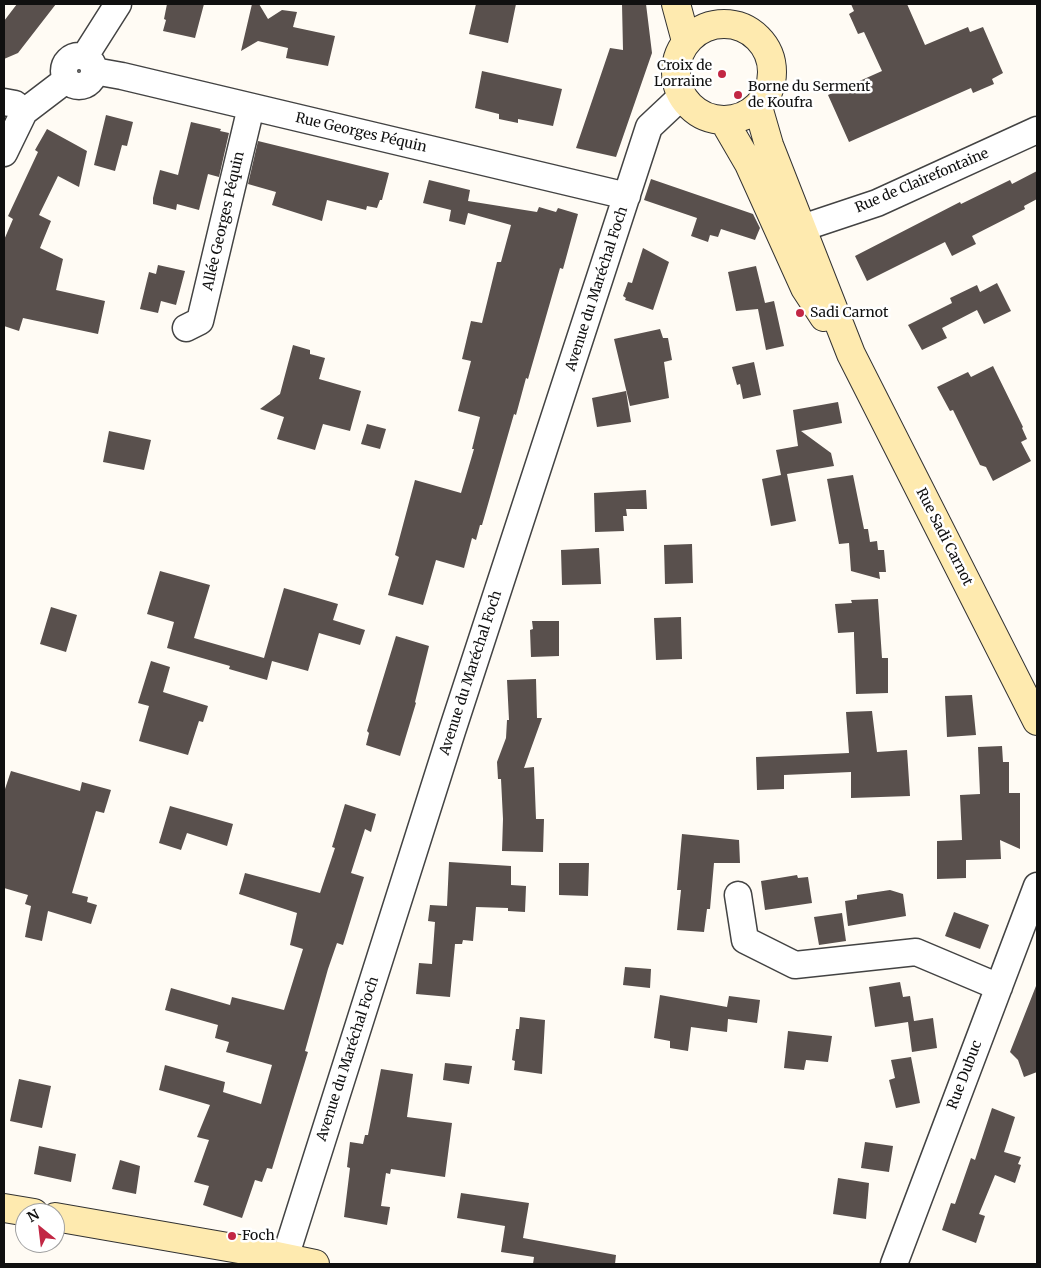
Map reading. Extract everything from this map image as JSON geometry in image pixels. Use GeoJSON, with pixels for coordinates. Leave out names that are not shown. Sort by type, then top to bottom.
{"type":"FeatureCollection","features":[{"type":"Feature","properties":{"kind":"main road"},"geometry":{"type":"LineString","coordinates":[[676,4],[686,41]]}},
{"type":"Feature","properties":{"kind":"main road"},"geometry":{"type":"LineString","coordinates":[[719,14],[753,34],[764,45],[770,59],[772,74],[765,98],[758,107],[738,118],[724,121],[708,118],[694,111],[682,96],[677,84],[675,68],[686,41],[700,30],[712,26],[719,14]]}},
{"type":"Feature","properties":{"kind":"main road","name":"Rue Sadi Carnot"},"geometry":{"type":"LineString","coordinates":[[758,107],[769,145],[852,354],[1037,720]]}},
{"type":"Feature","properties":{"kind":"main road","name":"Rue Sadi Carnot"},"geometry":{"type":"LineString","coordinates":[[724,121],[749,164],[805,288],[852,354]]}},
{"type":"Feature","properties":{"kind":"main road"},"geometry":{"type":"LineString","coordinates":[[65,1219],[284,1261],[315,1264]]}},
{"type":"Feature","properties":{"kind":"street"},"geometry":{"type":"LineString","coordinates":[[4,153],[14,107],[66,80],[63,71],[65,63],[69,58],[75,55],[90,64],[118,4]]}},
{"type":"Feature","properties":{"kind":"street","name":"Rue Georges Péquin"},"geometry":{"type":"LineString","coordinates":[[90,64],[122,76],[628,196]]}},
{"type":"Feature","properties":{"kind":"street","name":"Avenue du Maréchal Foch"},"geometry":{"type":"LineString","coordinates":[[284,1261],[452,731],[649,127],[682,96]]}},
{"type":"Feature","properties":{"kind":"street","name":"Allée Georges Péquin"},"geometry":{"type":"LineString","coordinates":[[186,328],[200,321],[251,107]]}},
{"type":"Feature","properties":{"kind":"street","name":"Rue de Clairefontaine"},"geometry":{"type":"LineString","coordinates":[[802,228],[877,203],[1037,130]]}},
{"type":"Feature","properties":{"kind":"street"},"geometry":{"type":"LineString","coordinates":[[749,164],[788,225],[792,228],[802,228]]}},
{"type":"Feature","properties":{"kind":"street","name":"Rue Dubuc"},"geometry":{"type":"LineString","coordinates":[[894,1264],[1037,886]]}},
{"type":"Feature","properties":{"kind":"street"},"geometry":{"type":"LineString","coordinates":[[738,895],[745,940],[795,965],[916,952],[999,987]]}},
{"type":"Feature","properties":{"kind":"building"},"geometry":{"type":"Polygon","coordinates":[[[17,4],[56,4],[18,53],[4,59],[4,21],[17,4]]]}},
{"type":"Feature","properties":{"kind":"building"},"geometry":{"type":"Polygon","coordinates":[[[167,4],[204,4],[195,38],[163,31],[167,4]]]}},
{"type":"Feature","properties":{"kind":"building"},"geometry":{"type":"Polygon","coordinates":[[[252,4],[259,4],[268,19],[282,10],[297,12],[293,27],[335,36],[328,66],[286,58],[288,48],[258,41],[241,51],[252,4]]]}},
{"type":"Feature","properties":{"kind":"building"},"geometry":{"type":"Polygon","coordinates":[[[476,4],[516,4],[508,43],[469,34],[476,4]]]}},
{"type":"Feature","properties":{"kind":"building"},"geometry":{"type":"Polygon","coordinates":[[[622,4],[646,4],[652,53],[616,157],[576,148],[610,48],[623,50],[622,4]]]}},
{"type":"Feature","properties":{"kind":"building"},"geometry":{"type":"Polygon","coordinates":[[[851,4],[907,4],[925,45],[968,27],[970,32],[983,27],[1003,73],[992,79],[994,84],[973,93],[971,88],[849,142],[828,95],[882,71],[864,32],[858,34],[849,14],[854,11],[851,4]]]}},
{"type":"Feature","properties":{"kind":"building"},"geometry":{"type":"Polygon","coordinates":[[[482,71],[562,89],[553,126],[518,119],[518,123],[499,119],[499,114],[475,108],[482,71]]]}},
{"type":"Feature","properties":{"kind":"building"},"geometry":{"type":"Polygon","coordinates":[[[106,115],[133,122],[127,146],[122,145],[115,171],[94,165],[106,115]]]}},
{"type":"Feature","properties":{"kind":"building"},"geometry":{"type":"Polygon","coordinates":[[[191,122],[221,129],[220,131],[229,133],[219,177],[208,174],[199,210],[177,204],[176,210],[153,204],[160,170],[178,175],[191,122]]]}},
{"type":"Feature","properties":{"kind":"building"},"geometry":{"type":"Polygon","coordinates":[[[47,129],[87,151],[79,187],[58,176],[39,215],[51,221],[40,248],[63,259],[56,290],[105,301],[98,334],[23,318],[19,331],[4,326],[4,240],[13,219],[8,216],[38,152],[35,150],[47,129]]]}},
{"type":"Feature","properties":{"kind":"building"},"geometry":{"type":"Polygon","coordinates":[[[258,141],[389,173],[382,200],[380,200],[377,208],[367,206],[366,210],[327,200],[322,221],[272,205],[276,192],[248,184],[258,141]]]}},
{"type":"Feature","properties":{"kind":"building"},"geometry":{"type":"Polygon","coordinates":[[[1037,171],[1037,199],[1024,206],[1025,209],[972,236],[976,244],[952,256],[945,242],[867,281],[855,256],[960,202],[961,204],[1010,180],[1012,184],[1037,171]]]}},
{"type":"Feature","properties":{"kind":"building"},"geometry":{"type":"Polygon","coordinates":[[[651,179],[753,214],[760,228],[755,240],[721,229],[718,237],[710,235],[708,242],[691,236],[697,218],[644,200],[651,179]]]}},
{"type":"Feature","properties":{"kind":"building"},"geometry":{"type":"Polygon","coordinates":[[[429,180],[470,190],[468,201],[537,212],[539,207],[556,212],[558,208],[578,214],[563,269],[560,268],[528,379],[526,378],[516,415],[514,414],[482,525],[480,525],[476,540],[472,538],[464,568],[436,560],[423,605],[388,595],[399,557],[395,555],[415,480],[461,493],[474,449],[472,449],[480,417],[458,411],[471,361],[462,359],[471,321],[482,323],[497,262],[501,262],[511,225],[468,213],[465,225],[449,221],[451,210],[423,203],[429,180]]]}},
{"type":"Feature","properties":{"kind":"building"},"geometry":{"type":"Polygon","coordinates":[[[643,248],[669,262],[653,310],[625,300],[626,298],[623,296],[628,282],[632,283],[643,248]]]}},
{"type":"Feature","properties":{"kind":"building"},"geometry":{"type":"Polygon","coordinates":[[[158,265],[185,271],[176,305],[161,301],[158,313],[140,309],[149,272],[156,274],[158,265]]]}},
{"type":"Feature","properties":{"kind":"building"},"geometry":{"type":"Polygon","coordinates":[[[756,266],[765,303],[774,301],[784,346],[766,350],[758,309],[736,311],[728,272],[756,266]]]}},
{"type":"Feature","properties":{"kind":"building"},"geometry":{"type":"Polygon","coordinates":[[[997,283],[1011,311],[984,324],[977,310],[942,328],[947,338],[922,350],[908,325],[952,303],[950,298],[977,285],[980,292],[997,283]]]}},
{"type":"Feature","properties":{"kind":"building"},"geometry":{"type":"Polygon","coordinates":[[[660,329],[663,338],[668,338],[672,360],[664,362],[669,398],[630,406],[614,339],[660,329]]]}},
{"type":"Feature","properties":{"kind":"building"},"geometry":{"type":"Polygon","coordinates":[[[293,345],[310,350],[310,354],[325,358],[319,379],[361,391],[350,431],[323,424],[315,450],[277,439],[284,417],[260,409],[280,394],[293,345]]]}},
{"type":"Feature","properties":{"kind":"building"},"geometry":{"type":"Polygon","coordinates":[[[754,362],[761,395],[743,399],[740,384],[737,385],[732,367],[754,362]]]}},
{"type":"Feature","properties":{"kind":"building"},"geometry":{"type":"Polygon","coordinates":[[[993,366],[1023,427],[1027,439],[1021,442],[1031,461],[993,481],[986,467],[980,465],[953,410],[950,411],[937,387],[968,372],[971,377],[993,366]]]}},
{"type":"Feature","properties":{"kind":"building"},"geometry":{"type":"Polygon","coordinates":[[[626,391],[631,422],[597,427],[592,398],[626,391]]]}},
{"type":"Feature","properties":{"kind":"building"},"geometry":{"type":"Polygon","coordinates":[[[838,402],[842,423],[801,431],[831,453],[834,466],[787,474],[796,521],[771,526],[762,479],[781,475],[776,450],[798,446],[793,410],[838,402]]]}},
{"type":"Feature","properties":{"kind":"building"},"geometry":{"type":"Polygon","coordinates":[[[367,424],[386,429],[380,449],[361,444],[367,424]]]}},
{"type":"Feature","properties":{"kind":"building"},"geometry":{"type":"Polygon","coordinates":[[[109,431],[151,440],[144,470],[103,462],[109,431]]]}},
{"type":"Feature","properties":{"kind":"building"},"geometry":{"type":"Polygon","coordinates":[[[853,475],[864,529],[868,529],[870,542],[877,541],[878,550],[884,550],[886,572],[879,572],[880,579],[851,571],[849,543],[839,544],[827,479],[853,475]]]}},
{"type":"Feature","properties":{"kind":"building"},"geometry":{"type":"Polygon","coordinates":[[[646,490],[647,509],[626,509],[627,516],[623,516],[624,531],[595,532],[594,493],[646,490]]]}},
{"type":"Feature","properties":{"kind":"building"},"geometry":{"type":"Polygon","coordinates":[[[692,544],[693,583],[665,584],[664,545],[692,544]]]}},
{"type":"Feature","properties":{"kind":"building"},"geometry":{"type":"Polygon","coordinates":[[[599,548],[601,584],[562,585],[561,550],[599,548]]]}},
{"type":"Feature","properties":{"kind":"building"},"geometry":{"type":"Polygon","coordinates":[[[160,571],[210,585],[194,638],[264,658],[284,588],[338,604],[333,620],[365,630],[360,645],[319,633],[308,671],[272,661],[267,680],[229,669],[230,666],[167,648],[174,622],[147,614],[160,571]]]}},
{"type":"Feature","properties":{"kind":"building"},"geometry":{"type":"Polygon","coordinates":[[[878,599],[882,658],[888,658],[888,693],[856,694],[854,632],[838,633],[835,604],[852,603],[851,600],[878,599]]]}},
{"type":"Feature","properties":{"kind":"building"},"geometry":{"type":"Polygon","coordinates":[[[51,607],[77,615],[66,652],[40,644],[51,607]]]}},
{"type":"Feature","properties":{"kind":"building"},"geometry":{"type":"Polygon","coordinates":[[[681,617],[682,659],[656,660],[654,618],[681,617]]]}},
{"type":"Feature","properties":{"kind":"building"},"geometry":{"type":"Polygon","coordinates":[[[532,621],[559,621],[559,656],[531,657],[530,630],[533,629],[532,621]]]}},
{"type":"Feature","properties":{"kind":"building"},"geometry":{"type":"Polygon","coordinates":[[[396,636],[429,646],[416,703],[400,756],[366,745],[369,733],[367,731],[396,636]]]}},
{"type":"Feature","properties":{"kind":"building"},"geometry":{"type":"Polygon","coordinates":[[[151,661],[170,667],[163,692],[208,706],[203,722],[199,721],[188,755],[139,741],[149,706],[138,703],[151,661]]]}},
{"type":"Feature","properties":{"kind":"building"},"geometry":{"type":"Polygon","coordinates":[[[536,679],[537,718],[542,718],[524,768],[534,767],[536,819],[544,819],[543,852],[502,851],[501,779],[498,779],[497,762],[506,738],[507,720],[509,720],[507,680],[536,679]]]}},
{"type":"Feature","properties":{"kind":"building"},"geometry":{"type":"Polygon","coordinates":[[[972,695],[976,735],[947,737],[945,696],[972,695]]]}},
{"type":"Feature","properties":{"kind":"building"},"geometry":{"type":"Polygon","coordinates":[[[872,711],[877,752],[907,750],[910,796],[851,798],[851,772],[784,775],[784,789],[757,790],[756,757],[849,753],[846,712],[872,711]]]}},
{"type":"Feature","properties":{"kind":"building"},"geometry":{"type":"Polygon","coordinates":[[[1002,746],[1003,762],[1009,762],[1009,793],[1020,793],[1020,849],[1000,840],[1001,859],[966,860],[966,878],[937,879],[937,841],[962,840],[960,795],[980,794],[978,747],[1002,746]]]}},
{"type":"Feature","properties":{"kind":"building"},"geometry":{"type":"Polygon","coordinates":[[[11,771],[80,791],[82,782],[111,790],[104,813],[96,811],[72,893],[88,897],[87,902],[97,905],[91,924],[48,911],[42,941],[25,937],[31,906],[25,904],[28,895],[4,888],[4,792],[11,771]]]}},
{"type":"Feature","properties":{"kind":"building"},"geometry":{"type":"Polygon","coordinates":[[[345,804],[376,814],[371,832],[365,829],[351,873],[364,877],[343,945],[337,943],[328,969],[305,1051],[308,1052],[272,1169],[267,1168],[262,1182],[255,1180],[242,1218],[203,1205],[209,1186],[194,1182],[209,1140],[197,1137],[210,1105],[159,1090],[165,1065],[225,1082],[223,1092],[261,1104],[272,1065],[226,1052],[229,1042],[215,1038],[218,1025],[165,1010],[171,988],[230,1005],[232,997],[284,1010],[303,949],[290,945],[297,913],[239,894],[245,873],[320,893],[335,848],[332,847],[345,804]]]}},
{"type":"Feature","properties":{"kind":"building"},"geometry":{"type":"Polygon","coordinates":[[[170,806],[233,824],[227,846],[187,833],[181,850],[159,843],[170,806]]]}},
{"type":"Feature","properties":{"kind":"building"},"geometry":{"type":"Polygon","coordinates":[[[682,834],[739,840],[740,863],[714,863],[710,909],[707,909],[704,932],[677,930],[681,890],[677,890],[682,834]]]}},
{"type":"Feature","properties":{"kind":"building"},"geometry":{"type":"Polygon","coordinates":[[[449,862],[511,866],[511,885],[526,886],[525,912],[508,911],[508,908],[476,907],[473,941],[463,940],[462,944],[455,944],[450,997],[416,994],[419,963],[432,964],[435,922],[428,921],[430,905],[447,906],[449,862]]]}},
{"type":"Feature","properties":{"kind":"building"},"geometry":{"type":"Polygon","coordinates":[[[559,863],[589,863],[588,896],[559,895],[559,863]]]}},
{"type":"Feature","properties":{"kind":"building"},"geometry":{"type":"Polygon","coordinates":[[[797,875],[798,878],[808,877],[812,903],[765,910],[761,881],[797,875]]]}},
{"type":"Feature","properties":{"kind":"building"},"geometry":{"type":"Polygon","coordinates":[[[890,890],[903,894],[906,916],[848,926],[845,901],[857,899],[857,895],[890,890]]]}},
{"type":"Feature","properties":{"kind":"building"},"geometry":{"type":"Polygon","coordinates":[[[954,912],[989,925],[980,949],[945,936],[954,912]]]}},
{"type":"Feature","properties":{"kind":"building"},"geometry":{"type":"Polygon","coordinates":[[[842,913],[846,941],[819,945],[814,917],[842,913]]]}},
{"type":"Feature","properties":{"kind":"building"},"geometry":{"type":"Polygon","coordinates":[[[625,967],[651,969],[650,988],[623,985],[625,967]]]}},
{"type":"Feature","properties":{"kind":"building"},"geometry":{"type":"Polygon","coordinates":[[[900,982],[903,997],[910,996],[914,1021],[933,1018],[937,1048],[912,1052],[908,1022],[875,1027],[869,987],[900,982]]]}},
{"type":"Feature","properties":{"kind":"building"},"geometry":{"type":"Polygon","coordinates":[[[1036,986],[1037,1072],[1024,1077],[1018,1060],[1010,1052],[1036,986]]]}},
{"type":"Feature","properties":{"kind":"building"},"geometry":{"type":"Polygon","coordinates":[[[660,995],[727,1007],[729,996],[760,1000],[757,1023],[728,1019],[727,1032],[691,1027],[688,1051],[670,1048],[670,1041],[654,1038],[660,995]]]}},
{"type":"Feature","properties":{"kind":"building"},"geometry":{"type":"Polygon","coordinates":[[[520,1017],[545,1020],[542,1074],[514,1070],[515,1061],[512,1060],[516,1029],[519,1029],[520,1017]]]}},
{"type":"Feature","properties":{"kind":"building"},"geometry":{"type":"Polygon","coordinates":[[[788,1031],[832,1036],[828,1062],[806,1060],[804,1070],[784,1068],[788,1031]]]}},
{"type":"Feature","properties":{"kind":"building"},"geometry":{"type":"Polygon","coordinates":[[[911,1057],[920,1103],[896,1108],[889,1080],[895,1078],[891,1060],[911,1057]]]}},
{"type":"Feature","properties":{"kind":"building"},"geometry":{"type":"Polygon","coordinates":[[[445,1063],[472,1066],[469,1084],[443,1080],[445,1063]]]}},
{"type":"Feature","properties":{"kind":"building"},"geometry":{"type":"Polygon","coordinates":[[[381,1069],[413,1074],[407,1117],[452,1123],[445,1177],[391,1169],[390,1174],[386,1173],[381,1206],[390,1207],[387,1225],[344,1217],[350,1168],[347,1167],[350,1142],[363,1144],[365,1135],[368,1135],[381,1069]]]}},
{"type":"Feature","properties":{"kind":"building"},"geometry":{"type":"Polygon","coordinates":[[[19,1079],[51,1086],[42,1128],[10,1121],[19,1079]]]}},
{"type":"Feature","properties":{"kind":"building"},"geometry":{"type":"Polygon","coordinates":[[[992,1108],[1015,1117],[1004,1152],[1021,1157],[1018,1164],[1021,1165],[1015,1183],[995,1175],[979,1214],[985,1216],[976,1243],[942,1230],[951,1203],[955,1204],[971,1158],[975,1160],[992,1108]]]}},
{"type":"Feature","properties":{"kind":"building"},"geometry":{"type":"Polygon","coordinates":[[[865,1142],[893,1146],[889,1172],[861,1168],[865,1142]]]}},
{"type":"Feature","properties":{"kind":"building"},"geometry":{"type":"Polygon","coordinates":[[[39,1146],[76,1154],[71,1182],[34,1174],[39,1146]]]}},
{"type":"Feature","properties":{"kind":"building"},"geometry":{"type":"Polygon","coordinates":[[[120,1160],[140,1166],[136,1194],[112,1189],[120,1160]]]}},
{"type":"Feature","properties":{"kind":"building"},"geometry":{"type":"Polygon","coordinates":[[[838,1178],[869,1183],[866,1219],[833,1214],[838,1178]]]}},
{"type":"Feature","properties":{"kind":"building"},"geometry":{"type":"Polygon","coordinates":[[[461,1193],[529,1203],[523,1238],[616,1255],[615,1264],[533,1264],[534,1257],[501,1252],[505,1226],[457,1218],[461,1193]]]}},
{"type":"Feature","properties":{"kind":"place","name":"Croix de Lorraine"},"geometry":{"type":"Point","coordinates":[722,74]}},
{"type":"Feature","properties":{"kind":"place","name":"Borne du Serment de Koufra"},"geometry":{"type":"Point","coordinates":[738,95]}},
{"type":"Feature","properties":{"kind":"place","name":"Sadi Carnot"},"geometry":{"type":"Point","coordinates":[800,313]}},
{"type":"Feature","properties":{"kind":"place","name":"Foch"},"geometry":{"type":"Point","coordinates":[232,1236]}}]}
